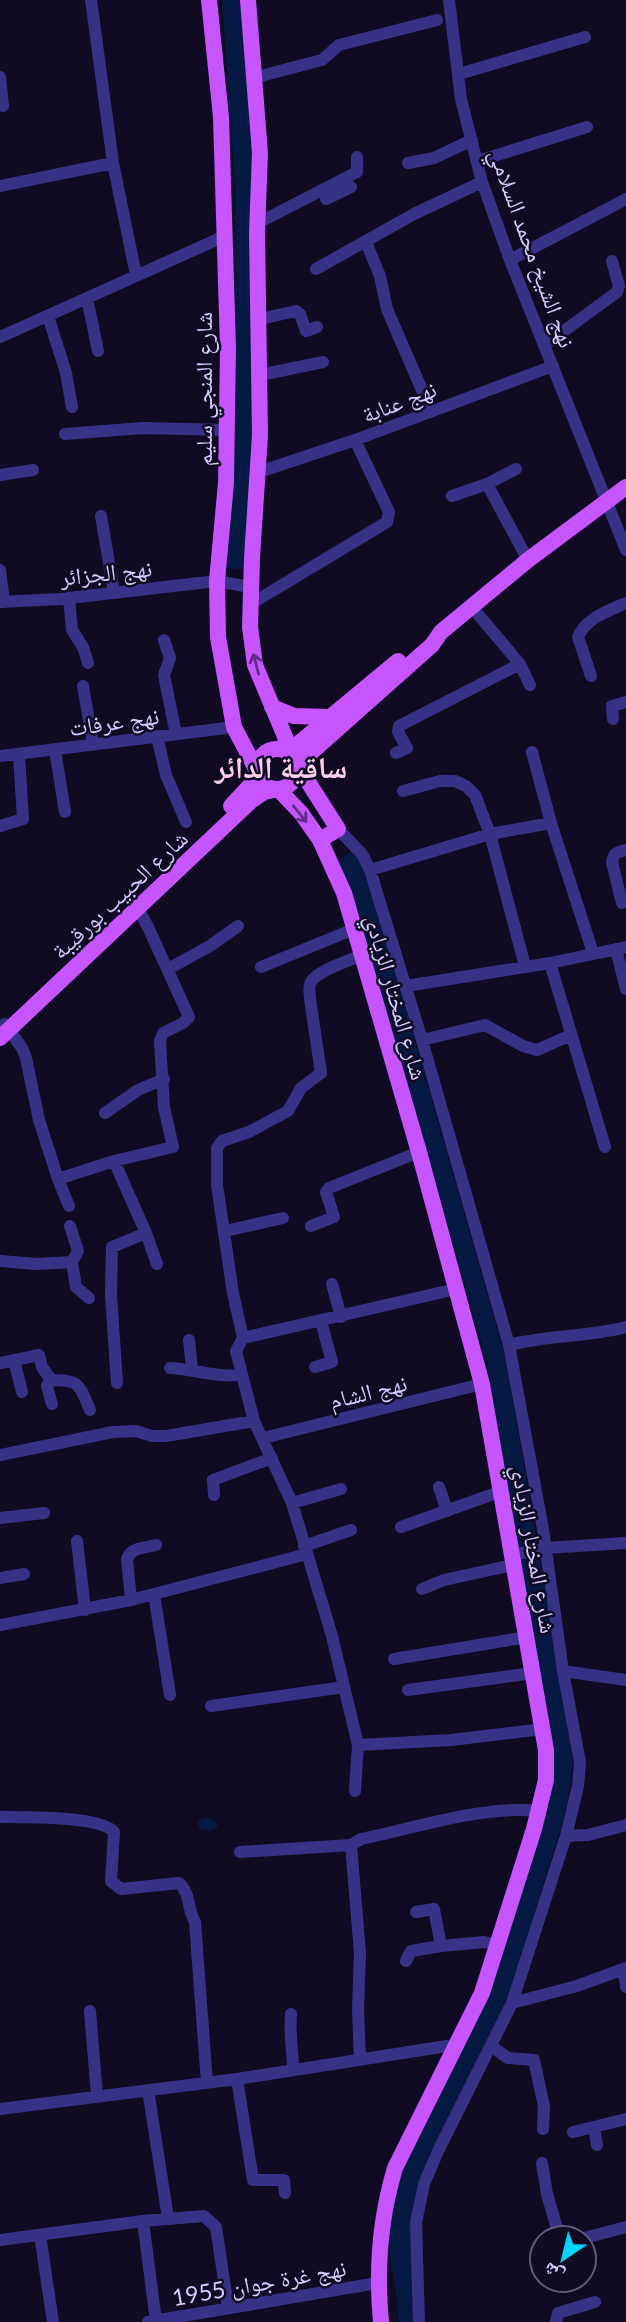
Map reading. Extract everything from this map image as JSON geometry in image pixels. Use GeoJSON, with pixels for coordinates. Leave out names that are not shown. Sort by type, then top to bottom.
{"type":"FeatureCollection","features":[{"type":"Feature","properties":{"kind":"main road","name":"شارع المنجي سليم"},"geometry":{"type":"LineString","coordinates":[[209,0],[221,117],[228,348],[226,483],[217,581],[218,637],[234,727],[258,774]]}},
{"type":"Feature","properties":{"kind":"main road"},"geometry":{"type":"LineString","coordinates":[[248,0],[259,143],[260,319],[259,472],[249,605],[255,665],[286,739],[284,750],[293,756],[338,829],[320,840]]}},
{"type":"Feature","properties":{"kind":"main road","name":"شارع الحبيب بورقيبة"},"geometry":{"type":"LineString","coordinates":[[134,903],[252,800],[264,792],[292,784],[297,776],[298,766],[432,645],[441,632],[528,560],[626,486]]}},
{"type":"Feature","properties":{"kind":"main road","name":"شارع الحبيب بورقيبة"},"geometry":{"type":"LineString","coordinates":[[3,1030],[242,795],[258,774],[258,761],[264,754],[298,744],[426,638],[441,632]]}},
{"type":"Feature","properties":{"kind":"main road"},"geometry":{"type":"LineString","coordinates":[[272,707],[294,716],[329,717]]}},
{"type":"Feature","properties":{"kind":"main road"},"geometry":{"type":"LineString","coordinates":[[258,774],[263,784],[276,790]]}},
{"type":"Feature","properties":{"kind":"main road","name":"شارع المختار الزيادي"},"geometry":{"type":"LineString","coordinates":[[276,790],[301,813],[320,840],[344,893],[419,1152],[482,1384],[544,1729],[547,1766],[539,1811],[479,2002],[395,2168],[385,2208],[378,2263],[377,2283],[382,2322]]}},
{"type":"Feature","properties":{"kind":"street"},"geometry":{"type":"LineString","coordinates":[[91,0],[113,163],[136,275]]}},
{"type":"Feature","properties":{"kind":"street","name":"نهج الشيخ محمد السلامي"},"geometry":{"type":"LineString","coordinates":[[449,0],[461,99],[482,182],[510,260],[626,550]]}},
{"type":"Feature","properties":{"kind":"street"},"geometry":{"type":"LineString","coordinates":[[253,78],[322,60],[340,45],[437,20]]}},
{"type":"Feature","properties":{"kind":"street"},"geometry":{"type":"LineString","coordinates":[[459,74],[585,37]]}},
{"type":"Feature","properties":{"kind":"street"},"geometry":{"type":"LineString","coordinates":[[0,77],[3,106]]}},
{"type":"Feature","properties":{"kind":"street"},"geometry":{"type":"LineString","coordinates":[[478,161],[587,127]]}},
{"type":"Feature","properties":{"kind":"street"},"geometry":{"type":"LineString","coordinates":[[408,163],[434,158],[472,140]]}},
{"type":"Feature","properties":{"kind":"street"},"geometry":{"type":"LineString","coordinates":[[258,228],[357,172],[357,157]]}},
{"type":"Feature","properties":{"kind":"street"},"geometry":{"type":"LineString","coordinates":[[0,186],[113,163]]}},
{"type":"Feature","properties":{"kind":"street"},"geometry":{"type":"LineString","coordinates":[[316,269],[414,214],[482,182]]}},
{"type":"Feature","properties":{"kind":"street"},"geometry":{"type":"LineString","coordinates":[[258,228],[351,187]]}},
{"type":"Feature","properties":{"kind":"street"},"geometry":{"type":"LineString","coordinates":[[510,260],[626,199]]}},
{"type":"Feature","properties":{"kind":"street"},"geometry":{"type":"LineString","coordinates":[[0,337],[225,236]]}},
{"type":"Feature","properties":{"kind":"street"},"geometry":{"type":"LineString","coordinates":[[366,242],[380,276],[387,309],[431,411]]}},
{"type":"Feature","properties":{"kind":"street"},"geometry":{"type":"LineString","coordinates":[[545,345],[617,292],[619,286],[612,261]]}},
{"type":"Feature","properties":{"kind":"street"},"geometry":{"type":"LineString","coordinates":[[87,298],[98,351]]}},
{"type":"Feature","properties":{"kind":"street"},"geometry":{"type":"LineString","coordinates":[[260,319],[296,311],[300,314],[306,331],[317,327]]}},
{"type":"Feature","properties":{"kind":"street"},"geometry":{"type":"LineString","coordinates":[[47,316],[66,373],[72,407]]}},
{"type":"Feature","properties":{"kind":"street"},"geometry":{"type":"LineString","coordinates":[[260,375],[323,362]]}},
{"type":"Feature","properties":{"kind":"street","name":"نهج عنابة"},"geometry":{"type":"LineString","coordinates":[[259,472],[355,440],[553,366]]}},
{"type":"Feature","properties":{"kind":"street"},"geometry":{"type":"LineString","coordinates":[[65,434],[143,428],[226,430]]}},
{"type":"Feature","properties":{"kind":"street"},"geometry":{"type":"LineString","coordinates":[[249,605],[387,522],[389,512],[355,440]]}},
{"type":"Feature","properties":{"kind":"street"},"geometry":{"type":"LineString","coordinates":[[452,496],[486,484],[516,469]]}},
{"type":"Feature","properties":{"kind":"street"},"geometry":{"type":"LineString","coordinates":[[0,475],[33,471]]}},
{"type":"Feature","properties":{"kind":"street"},"geometry":{"type":"LineString","coordinates":[[486,484],[528,560]]}},
{"type":"Feature","properties":{"kind":"street"},"geometry":{"type":"LineString","coordinates":[[101,516],[114,592]]}},
{"type":"Feature","properties":{"kind":"street"},"geometry":{"type":"LineString","coordinates":[[0,570],[2,601]]}},
{"type":"Feature","properties":{"kind":"street","name":"نهج الجزائر"},"geometry":{"type":"LineString","coordinates":[[2,601],[69,598],[217,581],[250,587]]}},
{"type":"Feature","properties":{"kind":"street"},"geometry":{"type":"LineString","coordinates":[[69,598],[72,630],[83,647],[88,663]]}},
{"type":"Feature","properties":{"kind":"street"},"geometry":{"type":"LineString","coordinates":[[592,676],[578,637],[582,628],[599,615],[626,603]]}},
{"type":"Feature","properties":{"kind":"street"},"geometry":{"type":"LineString","coordinates":[[471,606],[520,664],[530,685]]}},
{"type":"Feature","properties":{"kind":"street"},"geometry":{"type":"LineString","coordinates":[[164,640],[170,659],[164,675],[176,734]]}},
{"type":"Feature","properties":{"kind":"street"},"geometry":{"type":"LineString","coordinates":[[396,753],[407,748],[398,732],[399,726],[520,664]]}},
{"type":"Feature","properties":{"kind":"street"},"geometry":{"type":"LineString","coordinates":[[83,686],[93,744]]}},
{"type":"Feature","properties":{"kind":"street"},"geometry":{"type":"LineString","coordinates":[[614,719],[612,706],[626,702]]}},
{"type":"Feature","properties":{"kind":"street","name":"نهج عرفات"},"geometry":{"type":"LineString","coordinates":[[0,756],[234,727]]}},
{"type":"Feature","properties":{"kind":"street"},"geometry":{"type":"LineString","coordinates":[[157,736],[166,775],[186,822]]}},
{"type":"Feature","properties":{"kind":"street"},"geometry":{"type":"LineString","coordinates":[[55,750],[65,812]]}},
{"type":"Feature","properties":{"kind":"street"},"geometry":{"type":"LineString","coordinates":[[532,752],[551,823],[593,953]]}},
{"type":"Feature","properties":{"kind":"street"},"geometry":{"type":"LineString","coordinates":[[0,826],[23,818],[19,755]]}},
{"type":"Feature","properties":{"kind":"street"},"geometry":{"type":"LineString","coordinates":[[403,791],[440,781],[455,781],[475,794],[490,834],[525,965]]}},
{"type":"Feature","properties":{"kind":"street"},"geometry":{"type":"LineString","coordinates":[[370,870],[490,834],[551,823]]}},
{"type":"Feature","properties":{"kind":"street"},"geometry":{"type":"LineString","coordinates":[[338,829],[362,855],[370,870],[422,1040],[509,1345],[546,1548],[580,1762],[574,1806],[566,1836],[512,2003],[424,2184],[418,2205],[416,2232],[419,2322]]}},
{"type":"Feature","properties":{"kind":"street"},"geometry":{"type":"LineString","coordinates":[[622,903],[612,862],[618,852],[626,850]]}},
{"type":"Feature","properties":{"kind":"street"},"geometry":{"type":"LineString","coordinates":[[58,1179],[114,1161],[173,1147],[164,1107],[164,1079],[159,1041],[163,1033],[189,1017],[134,903]]}},
{"type":"Feature","properties":{"kind":"street"},"geometry":{"type":"LineString","coordinates":[[168,969],[238,926]]}},
{"type":"Feature","properties":{"kind":"street"},"geometry":{"type":"LineString","coordinates":[[261,967],[354,929]]}},
{"type":"Feature","properties":{"kind":"street"},"geometry":{"type":"LineString","coordinates":[[406,986],[550,963],[621,948],[626,989]]}},
{"type":"Feature","properties":{"kind":"street"},"geometry":{"type":"LineString","coordinates":[[355,1791],[358,1745],[321,1595],[292,1503],[254,1421],[236,1351],[243,1338],[233,1293],[217,1185],[217,1148],[222,1141],[249,1132],[288,1111],[301,1088],[321,1073],[309,988],[320,973],[362,955]]}},
{"type":"Feature","properties":{"kind":"street"},"geometry":{"type":"LineString","coordinates":[[550,963],[605,1147]]}},
{"type":"Feature","properties":{"kind":"street"},"geometry":{"type":"LineString","coordinates":[[422,1040],[485,1025],[523,1046],[537,1050],[571,1035]]}},
{"type":"Feature","properties":{"kind":"street"},"geometry":{"type":"LineString","coordinates":[[3,1030],[22,1048],[26,1058],[39,1120],[69,1206]]}},
{"type":"Feature","properties":{"kind":"street"},"geometry":{"type":"LineString","coordinates":[[105,1113],[138,1090],[164,1079]]}},
{"type":"Feature","properties":{"kind":"street"},"geometry":{"type":"LineString","coordinates":[[310,1226],[334,1217],[326,1192],[329,1188],[419,1152]]}},
{"type":"Feature","properties":{"kind":"street"},"geometry":{"type":"LineString","coordinates":[[114,1161],[157,1264]]}},
{"type":"Feature","properties":{"kind":"street"},"geometry":{"type":"LineString","coordinates":[[225,1231],[283,1218]]}},
{"type":"Feature","properties":{"kind":"street"},"geometry":{"type":"LineString","coordinates":[[70,1226],[78,1251],[72,1262],[76,1287],[89,1298]]}},
{"type":"Feature","properties":{"kind":"street"},"geometry":{"type":"LineString","coordinates":[[117,1383],[111,1296],[111,1247],[146,1233]]}},
{"type":"Feature","properties":{"kind":"street"},"geometry":{"type":"LineString","coordinates":[[0,1262],[72,1262]]}},
{"type":"Feature","properties":{"kind":"street"},"geometry":{"type":"LineString","coordinates":[[332,1284],[341,1317]]}},
{"type":"Feature","properties":{"kind":"street"},"geometry":{"type":"LineString","coordinates":[[243,1338],[456,1289]]}},
{"type":"Feature","properties":{"kind":"street"},"geometry":{"type":"LineString","coordinates":[[315,1367],[332,1362],[321,1321]]}},
{"type":"Feature","properties":{"kind":"street"},"geometry":{"type":"LineString","coordinates":[[509,1345],[538,1338],[598,1334],[626,1327]]}},
{"type":"Feature","properties":{"kind":"street"},"geometry":{"type":"LineString","coordinates":[[189,1340],[192,1369]]}},
{"type":"Feature","properties":{"kind":"street"},"geometry":{"type":"LineString","coordinates":[[0,1363],[39,1355],[42,1367],[51,1380]]}},
{"type":"Feature","properties":{"kind":"street"},"geometry":{"type":"LineString","coordinates":[[14,1360],[22,1392]]}},
{"type":"Feature","properties":{"kind":"street"},"geometry":{"type":"LineString","coordinates":[[170,1368],[192,1369],[232,1377],[242,1374]]}},
{"type":"Feature","properties":{"kind":"street"},"geometry":{"type":"LineString","coordinates":[[51,1380],[47,1386],[52,1404]]}},
{"type":"Feature","properties":{"kind":"street"},"geometry":{"type":"LineString","coordinates":[[51,1380],[71,1380],[80,1385],[90,1410]]}},
{"type":"Feature","properties":{"kind":"street","name":"نهج الشام"},"geometry":{"type":"LineString","coordinates":[[263,1438],[482,1384]]}},
{"type":"Feature","properties":{"kind":"street"},"geometry":{"type":"LineString","coordinates":[[0,1455],[113,1432],[136,1431],[152,1436],[166,1436],[254,1421]]}},
{"type":"Feature","properties":{"kind":"street"},"geometry":{"type":"LineString","coordinates":[[214,1495],[213,1480],[272,1458]]}},
{"type":"Feature","properties":{"kind":"street"},"geometry":{"type":"LineString","coordinates":[[439,1487],[447,1511]]}},
{"type":"Feature","properties":{"kind":"street"},"geometry":{"type":"LineString","coordinates":[[292,1503],[341,1489]]}},
{"type":"Feature","properties":{"kind":"street"},"geometry":{"type":"LineString","coordinates":[[401,1527],[502,1491]]}},
{"type":"Feature","properties":{"kind":"street"},"geometry":{"type":"LineString","coordinates":[[0,1518],[44,1513]]}},
{"type":"Feature","properties":{"kind":"street"},"geometry":{"type":"LineString","coordinates":[[0,1625],[154,1594],[305,1550],[351,1530]]}},
{"type":"Feature","properties":{"kind":"street"},"geometry":{"type":"LineString","coordinates":[[76,1541],[85,1610]]}},
{"type":"Feature","properties":{"kind":"street"},"geometry":{"type":"LineString","coordinates":[[422,1589],[546,1548],[626,1542]]}},
{"type":"Feature","properties":{"kind":"street"},"geometry":{"type":"LineString","coordinates":[[131,1600],[128,1554],[133,1550],[156,1545]]}},
{"type":"Feature","properties":{"kind":"street"},"geometry":{"type":"LineString","coordinates":[[0,1578],[24,1574]]}},
{"type":"Feature","properties":{"kind":"street"},"geometry":{"type":"LineString","coordinates":[[154,1594],[170,1695]]}},
{"type":"Feature","properties":{"kind":"street"},"geometry":{"type":"LineString","coordinates":[[394,1659],[527,1637]]}},
{"type":"Feature","properties":{"kind":"street"},"geometry":{"type":"LineString","coordinates":[[564,1671],[625,1683]]}},
{"type":"Feature","properties":{"kind":"street"},"geometry":{"type":"LineString","coordinates":[[408,1690],[533,1673]]}},
{"type":"Feature","properties":{"kind":"street"},"geometry":{"type":"LineString","coordinates":[[212,1706],[344,1687]]}},
{"type":"Feature","properties":{"kind":"street"},"geometry":{"type":"LineString","coordinates":[[358,1745],[451,1740],[544,1729]]}},
{"type":"Feature","properties":{"kind":"street"},"geometry":{"type":"LineString","coordinates":[[240,1852],[351,1845],[361,1839],[483,1814],[539,1811]]}},
{"type":"Feature","properties":{"kind":"street"},"geometry":{"type":"LineString","coordinates":[[0,1817],[79,1820],[109,1825],[114,1832],[111,1881],[121,1889],[179,1883],[186,1890],[190,1914],[195,1922],[207,2083]]}},
{"type":"Feature","properties":{"kind":"street"},"geometry":{"type":"LineString","coordinates":[[566,1836],[588,1835],[626,1825]]}},
{"type":"Feature","properties":{"kind":"street"},"geometry":{"type":"LineString","coordinates":[[351,1845],[360,1954],[360,2060]]}},
{"type":"Feature","properties":{"kind":"street"},"geometry":{"type":"LineString","coordinates":[[416,1912],[434,1909],[440,1946]]}},
{"type":"Feature","properties":{"kind":"street"},"geometry":{"type":"LineString","coordinates":[[406,1961],[411,1951],[484,1942],[498,1945]]}},
{"type":"Feature","properties":{"kind":"street"},"geometry":{"type":"LineString","coordinates":[[512,2003],[577,1986],[625,1968],[626,1987]]}},
{"type":"Feature","properties":{"kind":"street"},"geometry":{"type":"LineString","coordinates":[[90,2011],[97,2095]]}},
{"type":"Feature","properties":{"kind":"street"},"geometry":{"type":"LineString","coordinates":[[291,2014],[289,2032],[293,2039],[293,2070]]}},
{"type":"Feature","properties":{"kind":"street"},"geometry":{"type":"LineString","coordinates":[[0,2109],[237,2079],[447,2046],[456,2049]]}},
{"type":"Feature","properties":{"kind":"street"},"geometry":{"type":"LineString","coordinates":[[492,2046],[508,2058],[534,2060],[544,2106],[543,2129]]}},
{"type":"Feature","properties":{"kind":"street"},"geometry":{"type":"LineString","coordinates":[[237,2079],[253,2180],[284,2180],[285,2193]]}},
{"type":"Feature","properties":{"kind":"street"},"geometry":{"type":"LineString","coordinates":[[148,2090],[168,2218]]}},
{"type":"Feature","properties":{"kind":"street"},"geometry":{"type":"LineString","coordinates":[[573,2132],[626,2119]]}},
{"type":"Feature","properties":{"kind":"street"},"geometry":{"type":"LineString","coordinates":[[594,2127],[597,2145]]}},
{"type":"Feature","properties":{"kind":"street"},"geometry":{"type":"LineString","coordinates":[[542,2163],[556,2224]]}},
{"type":"Feature","properties":{"kind":"street"},"geometry":{"type":"LineString","coordinates":[[0,2240],[168,2218],[204,2216],[216,2227],[228,2307]]}},
{"type":"Feature","properties":{"kind":"street"},"geometry":{"type":"LineString","coordinates":[[143,2221],[152,2321]]}},
{"type":"Feature","properties":{"kind":"street"},"geometry":{"type":"LineString","coordinates":[[598,2234],[626,2227]]}},
{"type":"Feature","properties":{"kind":"street"},"geometry":{"type":"LineString","coordinates":[[40,2235],[53,2322]]}},
{"type":"Feature","properties":{"kind":"street","name":"نهج غرة جوان 1955"},"geometry":{"type":"LineString","coordinates":[[152,2321],[377,2283]]}},
{"type":"Feature","properties":{"kind":"street"},"geometry":{"type":"LineString","coordinates":[[556,2322],[558,2313],[595,2302]]}},
{"type":"Feature","properties":{"kind":"water"},"geometry":{"type":"Polygon","coordinates":[[[222,0],[241,0],[254,148],[256,440],[246,570],[225,568],[236,441],[236,362],[235,185],[222,0]]]}},
{"type":"Feature","properties":{"kind":"water"},"geometry":{"type":"Polygon","coordinates":[[[354,850],[371,886],[506,1360],[572,1748],[571,1782],[564,1815],[510,1993],[500,2020],[417,2185],[411,2221],[414,2322],[399,2322],[389,2250],[390,2221],[396,2192],[401,2174],[488,2000],[550,1800],[554,1765],[487,1362],[353,894],[338,861],[354,850]]]}},
{"type":"Feature","properties":{"kind":"water"},"geometry":{"type":"Polygon","coordinates":[[[206,1817],[217,1822],[218,1827],[210,1831],[199,1829],[198,1821],[206,1817]]]}},
{"type":"Feature","properties":{"kind":"district","name":"ساقية الدائر"},"geometry":{"type":"Point","coordinates":[281,766]}}]}
